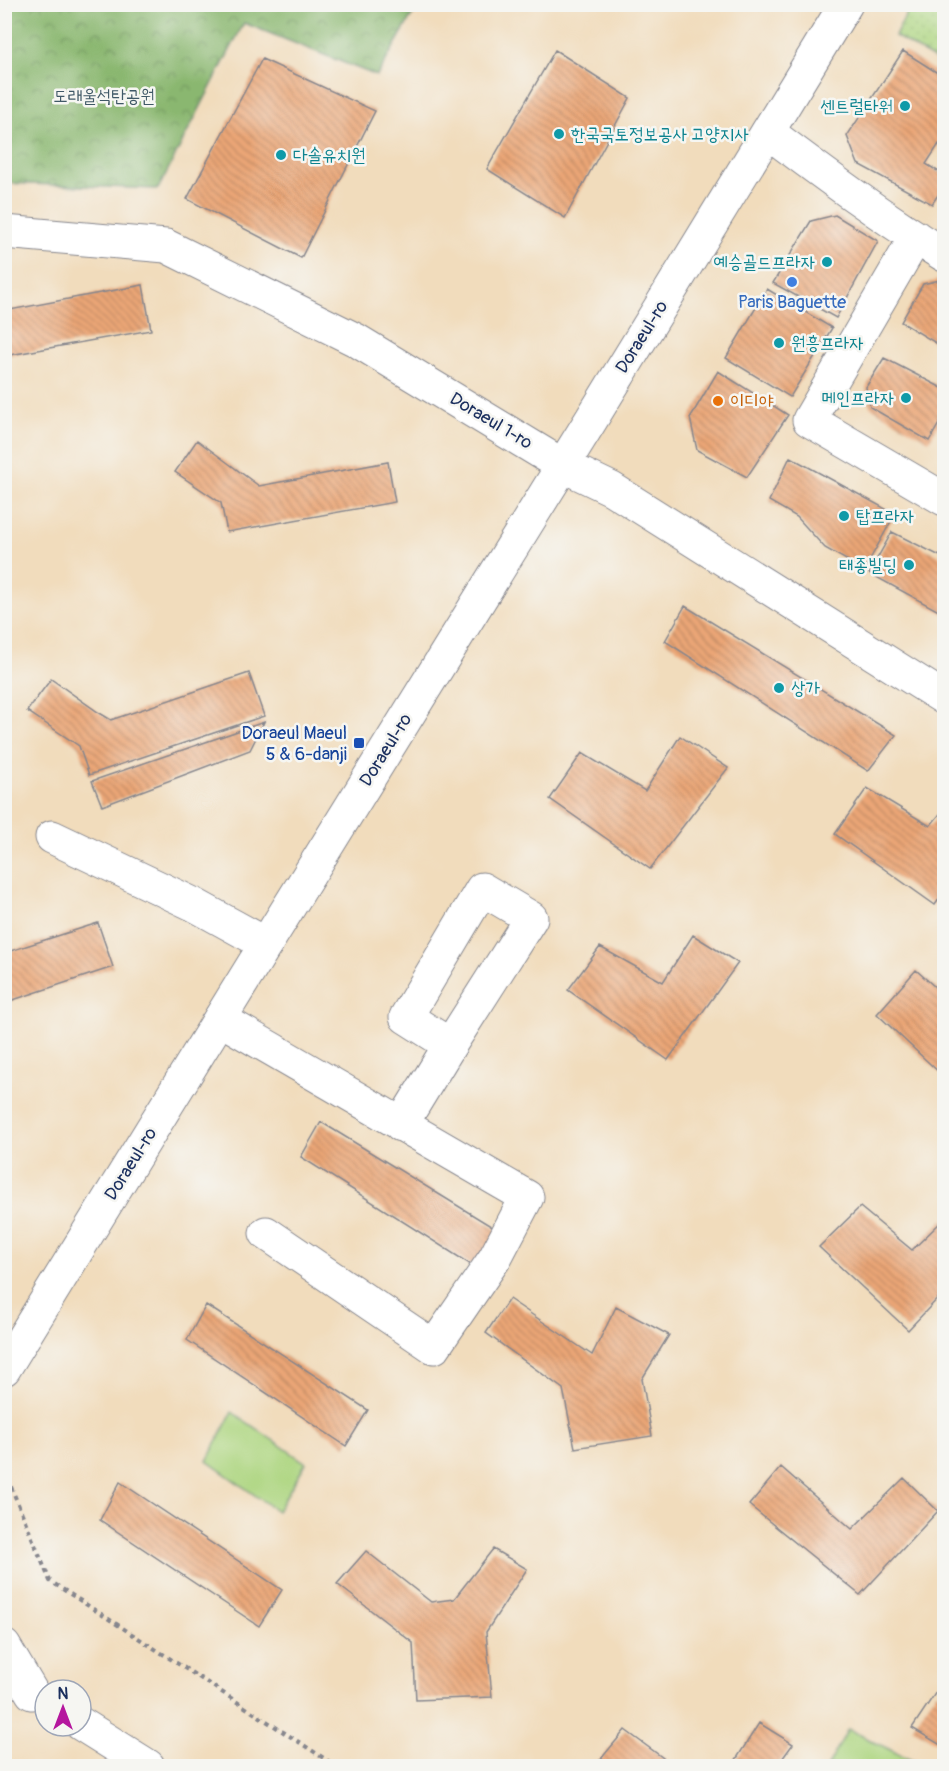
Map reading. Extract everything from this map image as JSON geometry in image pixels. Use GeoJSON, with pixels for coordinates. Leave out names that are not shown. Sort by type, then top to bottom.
{"type":"FeatureCollection","features":[{"type":"Feature","properties":{"kind":"main road","name":"Doraeul-ro"},"geometry":{"type":"LineString","coordinates":[[4,1369],[846,4]]}},
{"type":"Feature","properties":{"kind":"main road"},"geometry":{"type":"LineString","coordinates":[[768,132],[945,255]]}},
{"type":"Feature","properties":{"kind":"main road","name":"Doraeul 1-ro"},"geometry":{"type":"LineString","coordinates":[[4,232],[166,246],[357,340],[562,465],[612,489],[945,698]]}},
{"type":"Feature","properties":{"kind":"main road"},"geometry":{"type":"LineString","coordinates":[[916,237],[809,420],[945,499]]}},
{"type":"Feature","properties":{"kind":"main road"},"geometry":{"type":"LineString","coordinates":[[52,837],[195,905],[266,944]]}},
{"type":"Feature","properties":{"kind":"main road"},"geometry":{"type":"LineString","coordinates":[[220,1019],[527,1197],[495,1258],[434,1347],[266,1233]]}},
{"type":"Feature","properties":{"kind":"main road"},"geometry":{"type":"LineString","coordinates":[[401,1125],[450,1045]]}},
{"type":"Feature","properties":{"kind":"main road"},"geometry":{"type":"LineString","coordinates":[[4,1646],[33,1690]]}},
{"type":"Feature","properties":{"kind":"main road"},"geometry":{"type":"LineString","coordinates":[[4,1676],[33,1695]]}},
{"type":"Feature","properties":{"kind":"main road"},"geometry":{"type":"LineString","coordinates":[[93,1732],[148,1767]]}},
{"type":"Feature","properties":{"kind":"path"},"geometry":{"type":"LineString","coordinates":[[916,4],[929,10],[945,13]]}},
{"type":"Feature","properties":{"kind":"path"},"geometry":{"type":"LineString","coordinates":[[929,10],[932,4]]}},
{"type":"Feature","properties":{"kind":"path"},"geometry":{"type":"LineString","coordinates":[[4,1470],[50,1581],[336,1767]]}},
{"type":"Feature","properties":{"kind":"green space","name":"도래울석탄공원"},"geometry":{"type":"Polygon","coordinates":[[[5,4],[418,5],[377,76],[244,23],[158,189],[5,183],[5,4]]]}},
{"type":"Feature","properties":{"kind":"green space"},"geometry":{"type":"Polygon","coordinates":[[[911,5],[944,5],[944,65],[895,36],[911,5]]]}},
{"type":"Feature","properties":{"kind":"green space"},"geometry":{"type":"Polygon","coordinates":[[[232,1412],[306,1463],[277,1511],[207,1461],[232,1412]]]}},
{"type":"Feature","properties":{"kind":"green space"},"geometry":{"type":"Polygon","coordinates":[[[848,1729],[923,1766],[828,1766],[848,1729]]]}},
{"type":"Feature","properties":{"kind":"building","name":"한국국토정보공사 고양지사"},"geometry":{"type":"Polygon","coordinates":[[[555,50],[630,98],[565,218],[487,169],[555,50]]]}},
{"type":"Feature","properties":{"kind":"building","name":"센트럴타워"},"geometry":{"type":"Polygon","coordinates":[[[903,51],[944,77],[944,147],[939,144],[926,164],[944,175],[944,186],[932,204],[858,164],[847,136],[903,51]]]}},
{"type":"Feature","properties":{"kind":"building","name":"다솔유치원"},"geometry":{"type":"Polygon","coordinates":[[[262,59],[375,111],[301,258],[187,199],[262,59]]]}},
{"type":"Feature","properties":{"kind":"building","name":"예승골드프라자"},"geometry":{"type":"Polygon","coordinates":[[[835,215],[878,241],[836,318],[773,283],[811,221],[835,215]]]}},
{"type":"Feature","properties":{"kind":"building"},"geometry":{"type":"Polygon","coordinates":[[[944,279],[944,348],[901,322],[923,284],[944,279]]]}},
{"type":"Feature","properties":{"kind":"building"},"geometry":{"type":"Polygon","coordinates":[[[143,285],[151,330],[4,356],[4,311],[143,285]]]}},
{"type":"Feature","properties":{"kind":"building","name":"원흥프라자"},"geometry":{"type":"Polygon","coordinates":[[[767,289],[832,328],[790,397],[726,358],[767,289]]]}},
{"type":"Feature","properties":{"kind":"building","name":"메인프라자"},"geometry":{"type":"Polygon","coordinates":[[[884,358],[944,389],[944,415],[929,441],[870,407],[866,387],[884,358]]]}},
{"type":"Feature","properties":{"kind":"building"},"geometry":{"type":"Polygon","coordinates":[[[718,371],[788,415],[747,477],[697,450],[690,418],[718,371]]]}},
{"type":"Feature","properties":{"kind":"building"},"geometry":{"type":"Polygon","coordinates":[[[197,440],[259,486],[388,462],[395,502],[227,532],[221,503],[175,472],[197,440]]]}},
{"type":"Feature","properties":{"kind":"building","name":"탑프라자"},"geometry":{"type":"Polygon","coordinates":[[[790,457],[895,514],[864,570],[825,548],[797,517],[769,501],[790,457]]]}},
{"type":"Feature","properties":{"kind":"building","name":"태종빌딩"},"geometry":{"type":"Polygon","coordinates":[[[892,532],[944,558],[944,614],[869,573],[892,532]]]}},
{"type":"Feature","properties":{"kind":"building","name":"상가"},"geometry":{"type":"Polygon","coordinates":[[[685,606],[896,735],[868,771],[665,641],[685,606]]]}},
{"type":"Feature","properties":{"kind":"building"},"geometry":{"type":"Polygon","coordinates":[[[249,673],[264,716],[89,775],[79,746],[27,711],[51,679],[111,720],[249,673]]]}},
{"type":"Feature","properties":{"kind":"building"},"geometry":{"type":"Polygon","coordinates":[[[264,722],[250,750],[102,806],[92,781],[264,722]]]}},
{"type":"Feature","properties":{"kind":"building"},"geometry":{"type":"Polygon","coordinates":[[[680,736],[728,768],[650,869],[550,799],[582,753],[645,791],[680,736]]]}},
{"type":"Feature","properties":{"kind":"building"},"geometry":{"type":"Polygon","coordinates":[[[867,788],[930,826],[944,809],[944,892],[935,905],[835,834],[867,788]]]}},
{"type":"Feature","properties":{"kind":"building"},"geometry":{"type":"Polygon","coordinates":[[[98,923],[113,967],[4,1003],[4,953],[98,923]]]}},
{"type":"Feature","properties":{"kind":"building"},"geometry":{"type":"Polygon","coordinates":[[[693,935],[738,963],[668,1060],[568,990],[600,947],[663,982],[693,935]]]}},
{"type":"Feature","properties":{"kind":"building"},"geometry":{"type":"Polygon","coordinates":[[[916,970],[944,995],[944,1077],[877,1014],[916,970]]]}},
{"type":"Feature","properties":{"kind":"building"},"geometry":{"type":"Polygon","coordinates":[[[321,1122],[499,1231],[476,1268],[301,1157],[321,1122]]]}},
{"type":"Feature","properties":{"kind":"building"},"geometry":{"type":"Polygon","coordinates":[[[860,1207],[912,1250],[944,1219],[944,1292],[908,1330],[819,1247],[860,1207]]]}},
{"type":"Feature","properties":{"kind":"building"},"geometry":{"type":"Polygon","coordinates":[[[509,1299],[592,1355],[616,1307],[669,1335],[642,1379],[652,1436],[575,1448],[563,1389],[486,1333],[509,1299]]]}},
{"type":"Feature","properties":{"kind":"building"},"geometry":{"type":"Polygon","coordinates":[[[206,1305],[368,1410],[346,1446],[187,1340],[206,1305]]]}},
{"type":"Feature","properties":{"kind":"building"},"geometry":{"type":"Polygon","coordinates":[[[781,1467],[852,1529],[904,1478],[938,1511],[860,1595],[749,1505],[781,1467]]]}},
{"type":"Feature","properties":{"kind":"building"},"geometry":{"type":"Polygon","coordinates":[[[120,1482],[282,1590],[259,1626],[100,1520],[120,1482]]]}},
{"type":"Feature","properties":{"kind":"building"},"geometry":{"type":"Polygon","coordinates":[[[493,1549],[527,1569],[486,1632],[492,1697],[416,1700],[413,1643],[337,1584],[366,1551],[431,1602],[454,1599],[493,1549]]]}},
{"type":"Feature","properties":{"kind":"building"},"geometry":{"type":"Polygon","coordinates":[[[936,1692],[944,1697],[944,1747],[912,1728],[936,1692]]]}},
{"type":"Feature","properties":{"kind":"building"},"geometry":{"type":"Polygon","coordinates":[[[759,1723],[793,1744],[777,1766],[732,1766],[759,1723]]]}},
{"type":"Feature","properties":{"kind":"building"},"geometry":{"type":"Polygon","coordinates":[[[625,1730],[674,1766],[595,1766],[625,1730]]]}},
{"type":"Feature","properties":{"kind":"place","name":"센트럴타워"},"geometry":{"type":"Point","coordinates":[905,106]}},
{"type":"Feature","properties":{"kind":"place","name":"한국국토정보공사 고양지사"},"geometry":{"type":"Point","coordinates":[559,134]}},
{"type":"Feature","properties":{"kind":"place","name":"다솔유치원"},"geometry":{"type":"Point","coordinates":[281,155]}},
{"type":"Feature","properties":{"kind":"place","name":"예승골드프라자"},"geometry":{"type":"Point","coordinates":[827,262]}},
{"type":"Feature","properties":{"kind":"place","name":"Paris Baguette"},"geometry":{"type":"Point","coordinates":[792,282]}},
{"type":"Feature","properties":{"kind":"place","name":"원흥프라자"},"geometry":{"type":"Point","coordinates":[779,343]}},
{"type":"Feature","properties":{"kind":"place","name":"메인프라자"},"geometry":{"type":"Point","coordinates":[906,398]}},
{"type":"Feature","properties":{"kind":"place","name":"이디야"},"geometry":{"type":"Point","coordinates":[718,401]}},
{"type":"Feature","properties":{"kind":"place","name":"탑프라자"},"geometry":{"type":"Point","coordinates":[844,516]}},
{"type":"Feature","properties":{"kind":"place","name":"태종빌딩"},"geometry":{"type":"Point","coordinates":[909,565]}},
{"type":"Feature","properties":{"kind":"place","name":"상가"},"geometry":{"type":"Point","coordinates":[779,688]}},
{"type":"Feature","properties":{"kind":"place","name":"Doraeul Maeul 5 & 6-danji"},"geometry":{"type":"Point","coordinates":[359,743]}}]}
